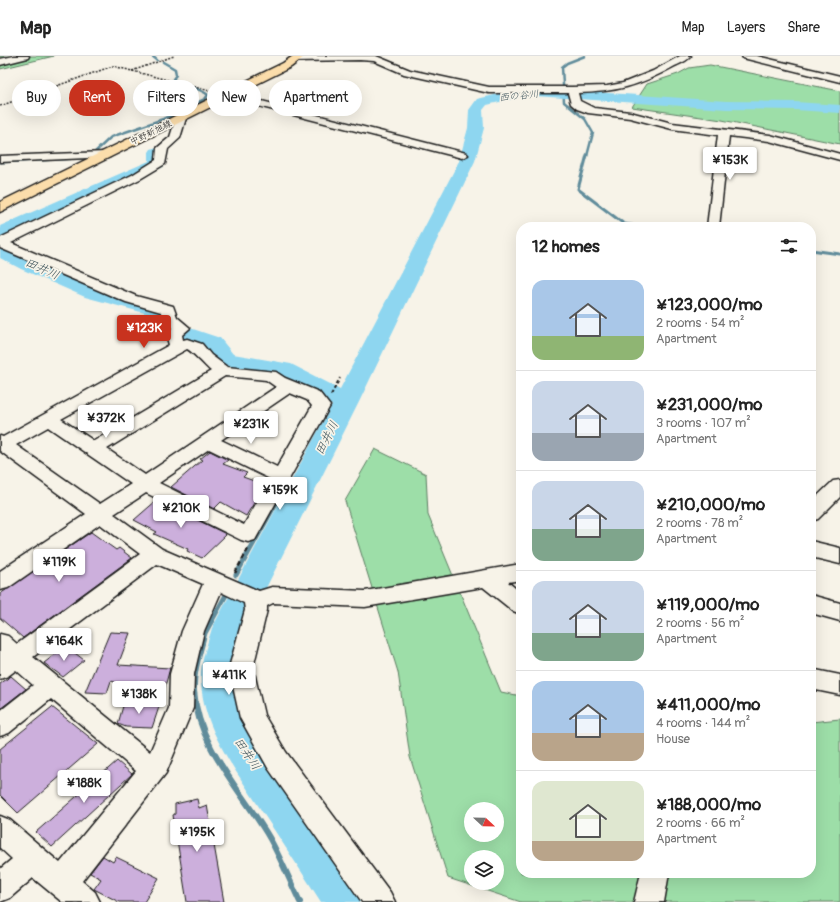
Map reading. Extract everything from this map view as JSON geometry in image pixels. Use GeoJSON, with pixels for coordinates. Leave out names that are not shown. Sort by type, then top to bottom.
{"type":"FeatureCollection","features":[{"type":"Feature","properties":{"kind":"main road","name":"中野新旭線"},"geometry":{"type":"LineString","coordinates":[[255,80],[299,57]]}},
{"type":"Feature","properties":{"kind":"main road","name":"中野新旭線"},"geometry":{"type":"LineString","coordinates":[[0,208],[207,105]]}},
{"type":"Feature","properties":{"kind":"street"},"geometry":{"type":"LineString","coordinates":[[0,62],[25,56]]}},
{"type":"Feature","properties":{"kind":"street"},"geometry":{"type":"LineString","coordinates":[[299,57],[360,57],[376,59],[407,72],[489,90],[572,90],[607,89],[626,85],[656,74],[687,56]]}},
{"type":"Feature","properties":{"kind":"street"},"geometry":{"type":"LineString","coordinates":[[746,56],[840,79]]}},
{"type":"Feature","properties":{"kind":"street"},"geometry":{"type":"LineString","coordinates":[[789,66],[802,59]]}},
{"type":"Feature","properties":{"kind":"street"},"geometry":{"type":"LineString","coordinates":[[572,90],[575,102],[581,107],[592,111],[630,115],[672,126],[770,138],[840,157]]}},
{"type":"Feature","properties":{"kind":"street"},"geometry":{"type":"LineString","coordinates":[[261,104],[462,155]]}},
{"type":"Feature","properties":{"kind":"street"},"geometry":{"type":"LineString","coordinates":[[177,347],[174,334],[182,328],[170,319],[168,309],[131,299],[2,244],[7,239],[136,177],[161,162],[163,148],[175,138],[181,118]]}},
{"type":"Feature","properties":{"kind":"street"},"geometry":{"type":"LineString","coordinates":[[714,222],[724,133]]}},
{"type":"Feature","properties":{"kind":"street"},"geometry":{"type":"LineString","coordinates":[[0,159],[106,155]]}},
{"type":"Feature","properties":{"kind":"street"},"geometry":{"type":"LineString","coordinates":[[49,419],[145,484],[188,507],[248,535],[321,406],[313,396],[270,375],[251,376],[222,372],[205,358],[196,347],[187,344],[177,347],[49,419],[2,443],[155,554],[215,581],[241,590],[255,600],[256,610],[241,668],[252,718],[278,760],[380,902]]}},
{"type":"Feature","properties":{"kind":"street"},"geometry":{"type":"LineString","coordinates":[[94,450],[222,372]]}},
{"type":"Feature","properties":{"kind":"street"},"geometry":{"type":"LineString","coordinates":[[0,582],[290,386]]}},
{"type":"Feature","properties":{"kind":"street"},"geometry":{"type":"LineString","coordinates":[[208,442],[281,476]]}},
{"type":"Feature","properties":{"kind":"street"},"geometry":{"type":"LineString","coordinates":[[816,509],[840,486]]}},
{"type":"Feature","properties":{"kind":"street"},"geometry":{"type":"LineString","coordinates":[[816,550],[840,556]]}},
{"type":"Feature","properties":{"kind":"street"},"geometry":{"type":"LineString","coordinates":[[153,770],[51,685],[5,656],[155,554]]}},
{"type":"Feature","properties":{"kind":"street"},"geometry":{"type":"LineString","coordinates":[[255,600],[272,594],[365,598],[516,573]]}},
{"type":"Feature","properties":{"kind":"street"},"geometry":{"type":"LineString","coordinates":[[486,577],[516,601]]}},
{"type":"Feature","properties":{"kind":"street"},"geometry":{"type":"LineString","coordinates":[[62,882],[157,765],[181,708],[182,674],[191,638],[215,581]]}},
{"type":"Feature","properties":{"kind":"street"},"geometry":{"type":"LineString","coordinates":[[816,605],[840,612]]}},
{"type":"Feature","properties":{"kind":"street"},"geometry":{"type":"LineString","coordinates":[[816,680],[840,684]]}},
{"type":"Feature","properties":{"kind":"street"},"geometry":{"type":"LineString","coordinates":[[0,725],[51,685]]}},
{"type":"Feature","properties":{"kind":"street"},"geometry":{"type":"LineString","coordinates":[[0,829],[33,860],[85,902]]}},
{"type":"Feature","properties":{"kind":"street"},"geometry":{"type":"LineString","coordinates":[[0,888],[33,860]]}},
{"type":"Feature","properties":{"kind":"street"},"geometry":{"type":"LineString","coordinates":[[649,902],[654,878]]}},
{"type":"Feature","properties":{"kind":"path"},"geometry":{"type":"LineString","coordinates":[[132,71],[174,56]]}},
{"type":"Feature","properties":{"kind":"path"},"geometry":{"type":"LineString","coordinates":[[0,106],[113,66],[207,90]]}},
{"type":"Feature","properties":{"kind":"green space"},"geometry":{"type":"Polygon","coordinates":[[[0,56],[54,56],[0,69],[0,56]]]}},
{"type":"Feature","properties":{"kind":"green space"},"geometry":{"type":"Polygon","coordinates":[[[710,65],[840,91],[840,144],[722,120],[632,107],[647,84],[678,74],[689,68],[710,65]]]}},
{"type":"Feature","properties":{"kind":"green space"},"geometry":{"type":"Polygon","coordinates":[[[375,449],[426,474],[428,515],[501,692],[516,695],[516,878],[816,878],[816,721],[840,719],[840,902],[521,902],[484,890],[504,890],[504,850],[464,850],[464,883],[448,878],[410,757],[398,672],[345,501],[375,449]]]}},
{"type":"Feature","properties":{"kind":"building"},"geometry":{"type":"Polygon","coordinates":[[[210,451],[228,460],[223,464],[247,473],[243,477],[265,485],[246,516],[221,502],[214,509],[171,487],[210,451]]]}},
{"type":"Feature","properties":{"kind":"building"},"geometry":{"type":"Polygon","coordinates":[[[157,500],[226,535],[202,558],[187,551],[188,549],[154,534],[157,532],[134,520],[157,500]]]}},
{"type":"Feature","properties":{"kind":"building"},"geometry":{"type":"Polygon","coordinates":[[[91,532],[116,550],[119,548],[132,558],[23,638],[0,618],[0,594],[91,532]]]}},
{"type":"Feature","properties":{"kind":"building"},"geometry":{"type":"Polygon","coordinates":[[[110,632],[130,633],[118,665],[170,668],[163,694],[111,681],[107,693],[85,692],[110,632]]]}},
{"type":"Feature","properties":{"kind":"building"},"geometry":{"type":"Polygon","coordinates":[[[66,646],[84,660],[63,677],[44,663],[66,646]]]}},
{"type":"Feature","properties":{"kind":"building"},"geometry":{"type":"Polygon","coordinates":[[[11,676],[26,689],[0,709],[0,684],[11,676]]]}},
{"type":"Feature","properties":{"kind":"building"},"geometry":{"type":"Polygon","coordinates":[[[161,701],[152,728],[126,727],[118,724],[123,706],[161,701]]]}},
{"type":"Feature","properties":{"kind":"building"},"geometry":{"type":"Polygon","coordinates":[[[52,707],[98,744],[18,813],[0,795],[0,749],[52,707]]]}},
{"type":"Feature","properties":{"kind":"building"},"geometry":{"type":"Polygon","coordinates":[[[117,761],[132,774],[52,847],[36,832],[117,761]]]}},
{"type":"Feature","properties":{"kind":"building"},"geometry":{"type":"Polygon","coordinates":[[[197,799],[199,808],[207,805],[224,902],[187,902],[173,815],[175,814],[175,804],[197,799]]]}},
{"type":"Feature","properties":{"kind":"building"},"geometry":{"type":"Polygon","coordinates":[[[103,856],[113,862],[116,857],[159,878],[144,902],[119,902],[94,889],[101,879],[90,873],[103,856]]]}},
{"type":"Feature","properties":{"kind":"waterway"},"geometry":{"type":"LineString","coordinates":[[152,56],[157,60]]}},
{"type":"Feature","properties":{"kind":"waterway"},"geometry":{"type":"LineString","coordinates":[[585,56],[567,63],[562,67],[564,102],[585,119],[593,133],[587,156]]}},
{"type":"Feature","properties":{"kind":"waterway"},"geometry":{"type":"LineString","coordinates":[[91,155],[111,137],[163,119],[205,99],[208,95],[205,93],[173,79],[176,75],[175,69],[163,62]]}},
{"type":"Feature","properties":{"kind":"waterway","name":"西の谷川"},"geometry":{"type":"LineString","coordinates":[[346,402],[467,161],[476,128],[476,110],[482,102],[516,94],[535,92],[726,105],[796,106],[840,109]]}},
{"type":"Feature","properties":{"kind":"waterway","name":"田井川"},"geometry":{"type":"LineString","coordinates":[[0,233],[157,163],[157,152]]}},
{"type":"Feature","properties":{"kind":"waterway"},"geometry":{"type":"LineString","coordinates":[[0,162],[82,158],[91,155]]}},
{"type":"Feature","properties":{"kind":"waterway"},"geometry":{"type":"LineString","coordinates":[[587,155],[578,189],[621,222]]}},
{"type":"Feature","properties":{"kind":"waterway","name":"田井川"},"geometry":{"type":"LineString","coordinates":[[0,250],[28,265],[93,292],[163,311],[164,322],[173,330],[212,343],[225,359],[237,363],[282,369],[346,402]]}},
{"type":"Feature","properties":{"kind":"waterway"},"geometry":{"type":"LineString","coordinates":[[816,251],[840,254]]}},
{"type":"Feature","properties":{"kind":"waterway"},"geometry":{"type":"LineString","coordinates":[[326,410],[334,396]]}},
{"type":"Feature","properties":{"kind":"waterway","name":"田井川"},"geometry":{"type":"LineString","coordinates":[[346,402],[229,628],[222,650],[218,673],[222,701],[234,736],[346,902]]}},
{"type":"Feature","properties":{"kind":"waterway"},"geometry":{"type":"LineString","coordinates":[[236,575],[281,494]]}},
{"type":"Feature","properties":{"kind":"waterway"},"geometry":{"type":"LineString","coordinates":[[202,644],[205,633],[226,595]]}},
{"type":"Feature","properties":{"kind":"waterway"},"geometry":{"type":"LineString","coordinates":[[202,643],[197,661],[194,691],[197,712],[204,732],[223,769],[270,839],[300,902]]}}]}
